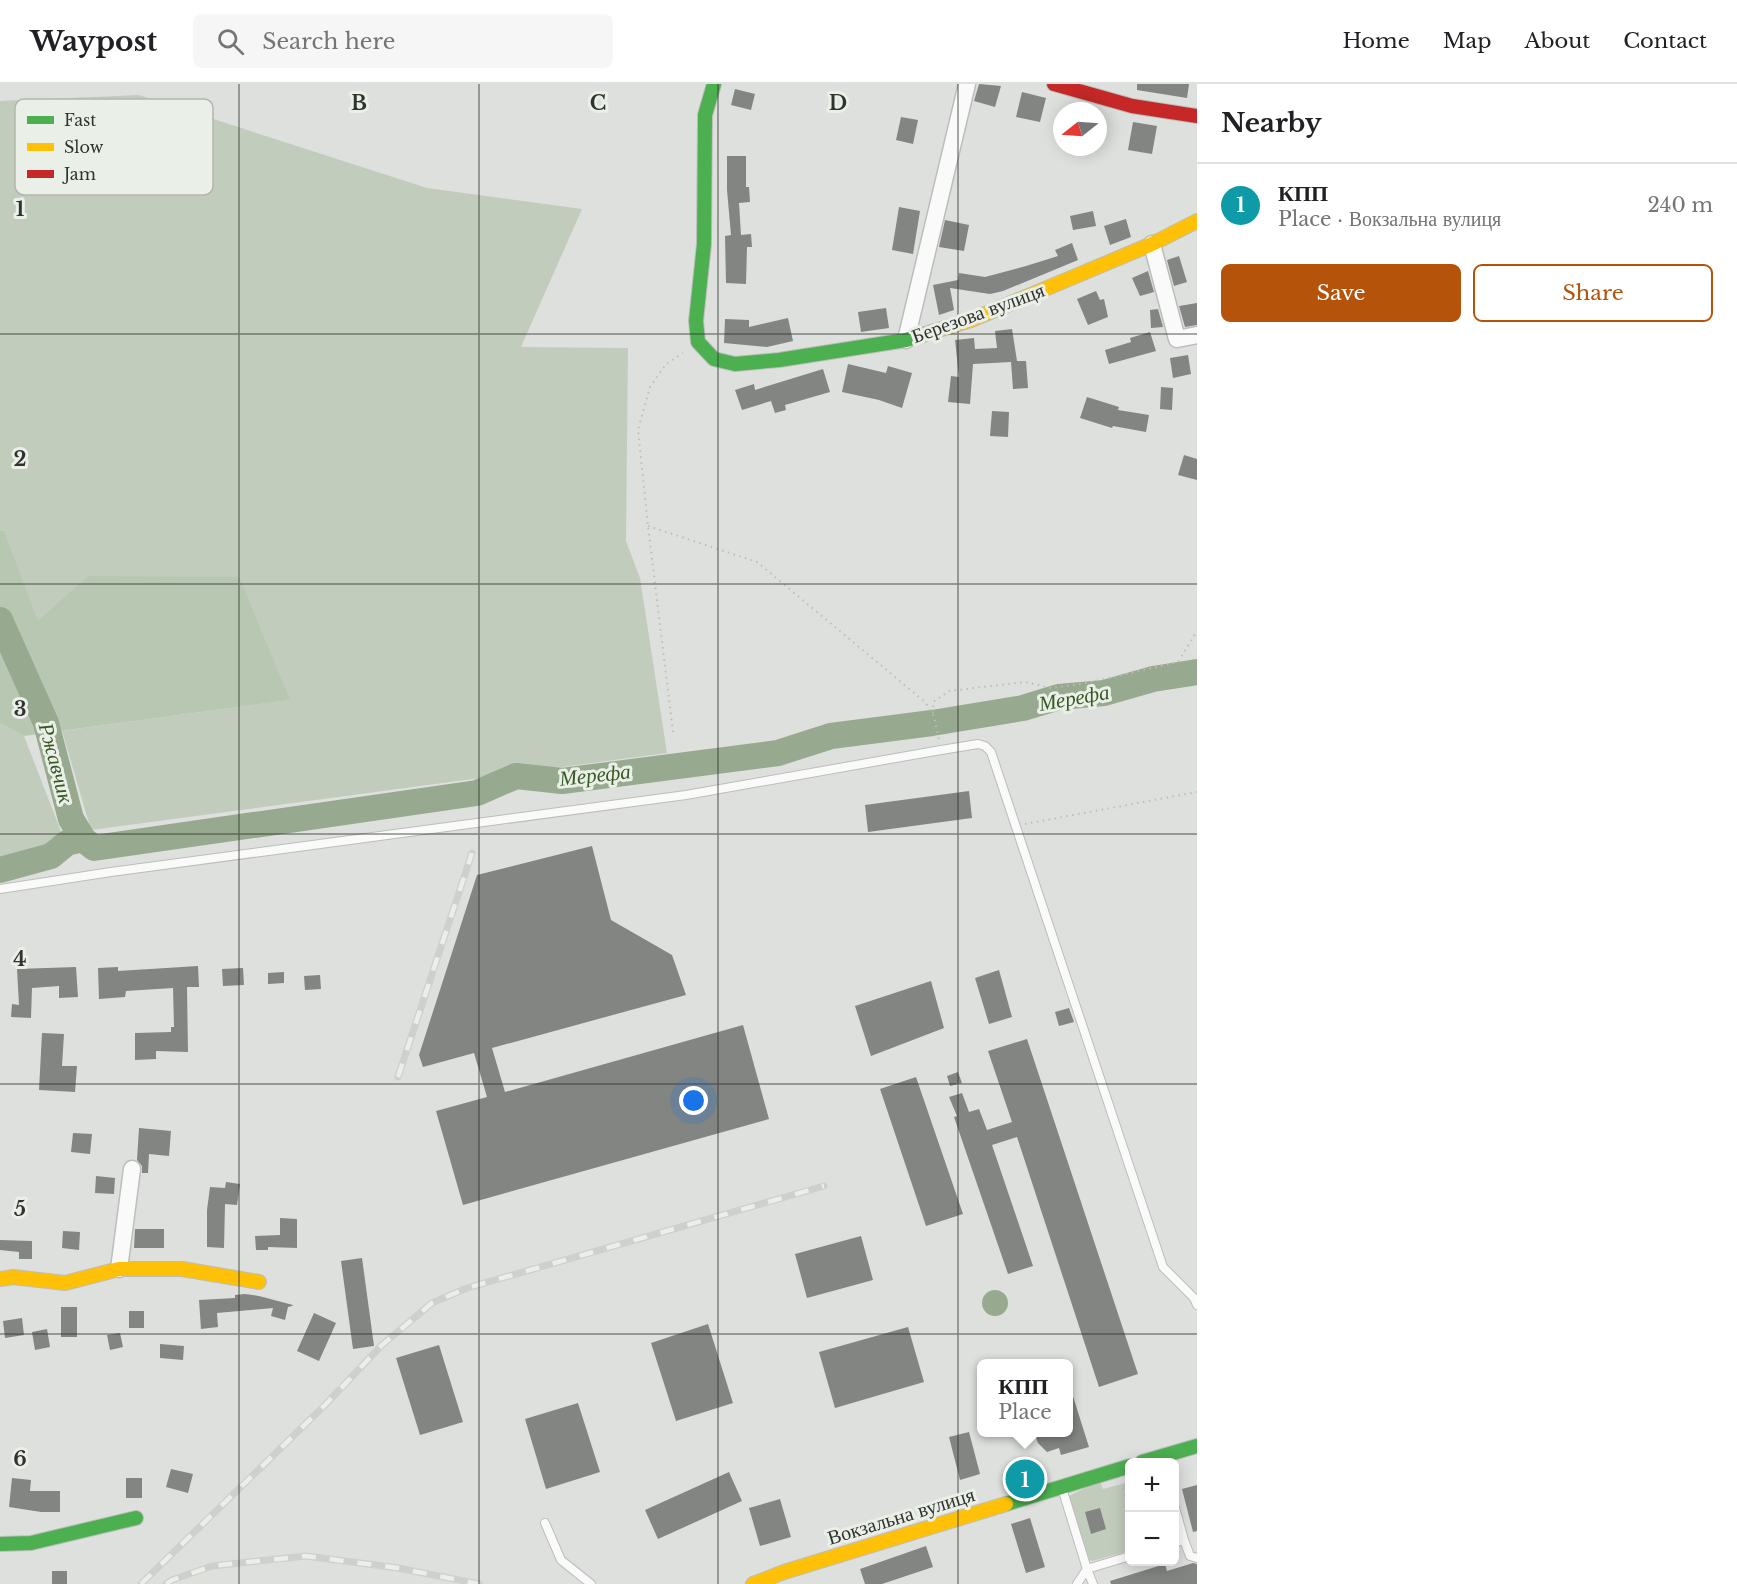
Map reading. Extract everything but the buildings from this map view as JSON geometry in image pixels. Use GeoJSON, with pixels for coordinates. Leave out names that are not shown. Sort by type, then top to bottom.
{"type":"FeatureCollection","features":[{"type":"Feature","properties":{"kind":"street"},"geometry":{"type":"LineString","coordinates":[[698,342],[696,321],[704,244],[705,115],[714,84]]}},
{"type":"Feature","properties":{"kind":"street"},"geometry":{"type":"LineString","coordinates":[[906,340],[968,84]]}},
{"type":"Feature","properties":{"kind":"street"},"geometry":{"type":"LineString","coordinates":[[1054,84],[1132,106],[1197,116]]}},
{"type":"Feature","properties":{"kind":"street","name":"Березова вулиця"},"geometry":{"type":"LineString","coordinates":[[698,342],[714,359],[735,364],[779,360],[906,340],[971,320],[1152,244],[1197,221]]}},
{"type":"Feature","properties":{"kind":"street"},"geometry":{"type":"LineString","coordinates":[[1152,244],[1177,339],[1197,335]]}},
{"type":"Feature","properties":{"kind":"street"},"geometry":{"type":"LineString","coordinates":[[119,1269],[132,1169]]}},
{"type":"Feature","properties":{"kind":"street"},"geometry":{"type":"LineString","coordinates":[[0,1279],[13,1277],[65,1283],[119,1269],[182,1269],[259,1282]]}},
{"type":"Feature","properties":{"kind":"street"},"geometry":{"type":"LineString","coordinates":[[1168,1458],[1197,1446]]}},
{"type":"Feature","properties":{"kind":"street","name":"Вокзальна вулиця"},"geometry":{"type":"LineString","coordinates":[[753,1584],[784,1572],[1123,1468]]}},
{"type":"Feature","properties":{"kind":"street"},"geometry":{"type":"LineString","coordinates":[[0,1544],[31,1543],[136,1518]]}},
{"type":"Feature","properties":{"kind":"lane"},"geometry":{"type":"LineString","coordinates":[[0,889],[686,795],[978,744],[985,746],[991,752],[1017,825],[1163,1267],[1194,1298],[1197,1305]]}},
{"type":"Feature","properties":{"kind":"lane"},"geometry":{"type":"LineString","coordinates":[[1061,1487],[1093,1584]]}},
{"type":"Feature","properties":{"kind":"lane"},"geometry":{"type":"LineString","coordinates":[[1176,1512],[1190,1556],[1196,1557]]}},
{"type":"Feature","properties":{"kind":"lane"},"geometry":{"type":"LineString","coordinates":[[545,1523],[561,1560],[591,1584]]}},
{"type":"Feature","properties":{"kind":"lane"},"geometry":{"type":"LineString","coordinates":[[1179,1542],[1184,1540]]}},
{"type":"Feature","properties":{"kind":"lane"},"geometry":{"type":"LineString","coordinates":[[1077,1584],[1088,1569],[1125,1558]]}},
{"type":"Feature","properties":{"kind":"path"},"geometry":{"type":"LineString","coordinates":[[673,732],[638,430],[650,387],[666,364],[698,342]]}},
{"type":"Feature","properties":{"kind":"path"},"geometry":{"type":"LineString","coordinates":[[648,526],[757,562],[925,702],[938,730]]}},
{"type":"Feature","properties":{"kind":"path"},"geometry":{"type":"LineString","coordinates":[[933,716],[933,702],[949,691],[1025,682],[1051,688],[1087,683],[1178,662],[1197,631]]}},
{"type":"Feature","properties":{"kind":"path"},"geometry":{"type":"LineString","coordinates":[[1017,825],[1197,792]]}},
{"type":"Feature","properties":{"kind":"shaded area"},"geometry":{"type":"Polygon","coordinates":[[[139,95],[151,99],[46,99],[139,95]]]}},
{"type":"Feature","properties":{"kind":"shaded area"},"geometry":{"type":"Polygon","coordinates":[[[15,100],[15,195],[213,195],[213,119],[427,188],[582,209],[521,347],[628,348],[626,541],[640,578],[667,753],[91,830],[62,731],[289,700],[38,622],[4,530],[0,531],[0,101],[15,100]]]}},
{"type":"Feature","properties":{"kind":"shaded area"},"geometry":{"type":"Polygon","coordinates":[[[4,530],[38,621],[88,576],[239,577],[290,700],[24,736],[0,723],[0,531],[4,530]]]}},
{"type":"Feature","properties":{"kind":"shaded area"},"geometry":{"type":"Polygon","coordinates":[[[0,723],[24,736],[62,834],[44,854],[0,859],[0,723]]]}},
{"type":"Feature","properties":{"kind":"shaded area"},"geometry":{"type":"Polygon","coordinates":[[[995,1290],[1004,1294],[1008,1303],[1004,1312],[995,1316],[986,1312],[982,1303],[986,1294],[995,1290]]]}},
{"type":"Feature","properties":{"kind":"shaded area"},"geometry":{"type":"Polygon","coordinates":[[[1100,1481],[1103,1489],[1125,1483],[1125,1552],[1092,1561],[1086,1558],[1069,1496],[1100,1481]]]}},
{"type":"Feature","properties":{"kind":"waterway","name":"Ржавчик"},"geometry":{"type":"LineString","coordinates":[[0,620],[46,723],[71,819],[83,839]]}},
{"type":"Feature","properties":{"kind":"waterway","name":"Мерефа"},"geometry":{"type":"LineString","coordinates":[[0,870],[51,856],[67,843],[83,839],[94,848],[477,793],[516,776],[562,781],[778,753],[831,736],[1023,708],[1059,697],[1104,693],[1153,679],[1197,672]]}},
{"type":"Feature","properties":{"kind":"railway"},"geometry":{"type":"LineString","coordinates":[[398,1077],[472,853]]}},
{"type":"Feature","properties":{"kind":"railway"},"geometry":{"type":"LineString","coordinates":[[141,1584],[325,1405],[382,1345],[432,1303],[467,1288],[824,1186]]}},
{"type":"Feature","properties":{"kind":"railway"},"geometry":{"type":"LineString","coordinates":[[166,1584],[212,1566],[306,1556],[398,1568],[479,1584]]}},
{"type":"Feature","properties":{"kind":"traffic: fast"},"geometry":{"type":"LineString","coordinates":[[714,84],[705,115],[704,244],[696,321],[698,342],[714,359],[735,364],[779,360],[906,340],[935,331]]}},
{"type":"Feature","properties":{"kind":"traffic: fast"},"geometry":{"type":"LineString","coordinates":[[1156,1458],[1197,1446]]}},
{"type":"Feature","properties":{"kind":"traffic: fast"},"geometry":{"type":"LineString","coordinates":[[1006,1504],[1125,1468]]}},
{"type":"Feature","properties":{"kind":"traffic: fast"},"geometry":{"type":"LineString","coordinates":[[0,1544],[31,1543],[136,1518]]}},
{"type":"Feature","properties":{"kind":"traffic: slow"},"geometry":{"type":"LineString","coordinates":[[935,331],[971,320],[1152,244],[1197,221]]}},
{"type":"Feature","properties":{"kind":"traffic: slow"},"geometry":{"type":"LineString","coordinates":[[0,1279],[13,1277],[65,1283],[119,1269],[182,1269],[259,1282]]}},
{"type":"Feature","properties":{"kind":"traffic: slow"},"geometry":{"type":"LineString","coordinates":[[753,1584],[784,1572],[1006,1504]]}},
{"type":"Feature","properties":{"kind":"traffic: jam"},"geometry":{"type":"LineString","coordinates":[[1054,84],[1132,106],[1197,116]]}},
{"type":"Feature","properties":{"kind":"place","name":"КПП"},"geometry":{"type":"Point","coordinates":[1025,1479]}}]}
